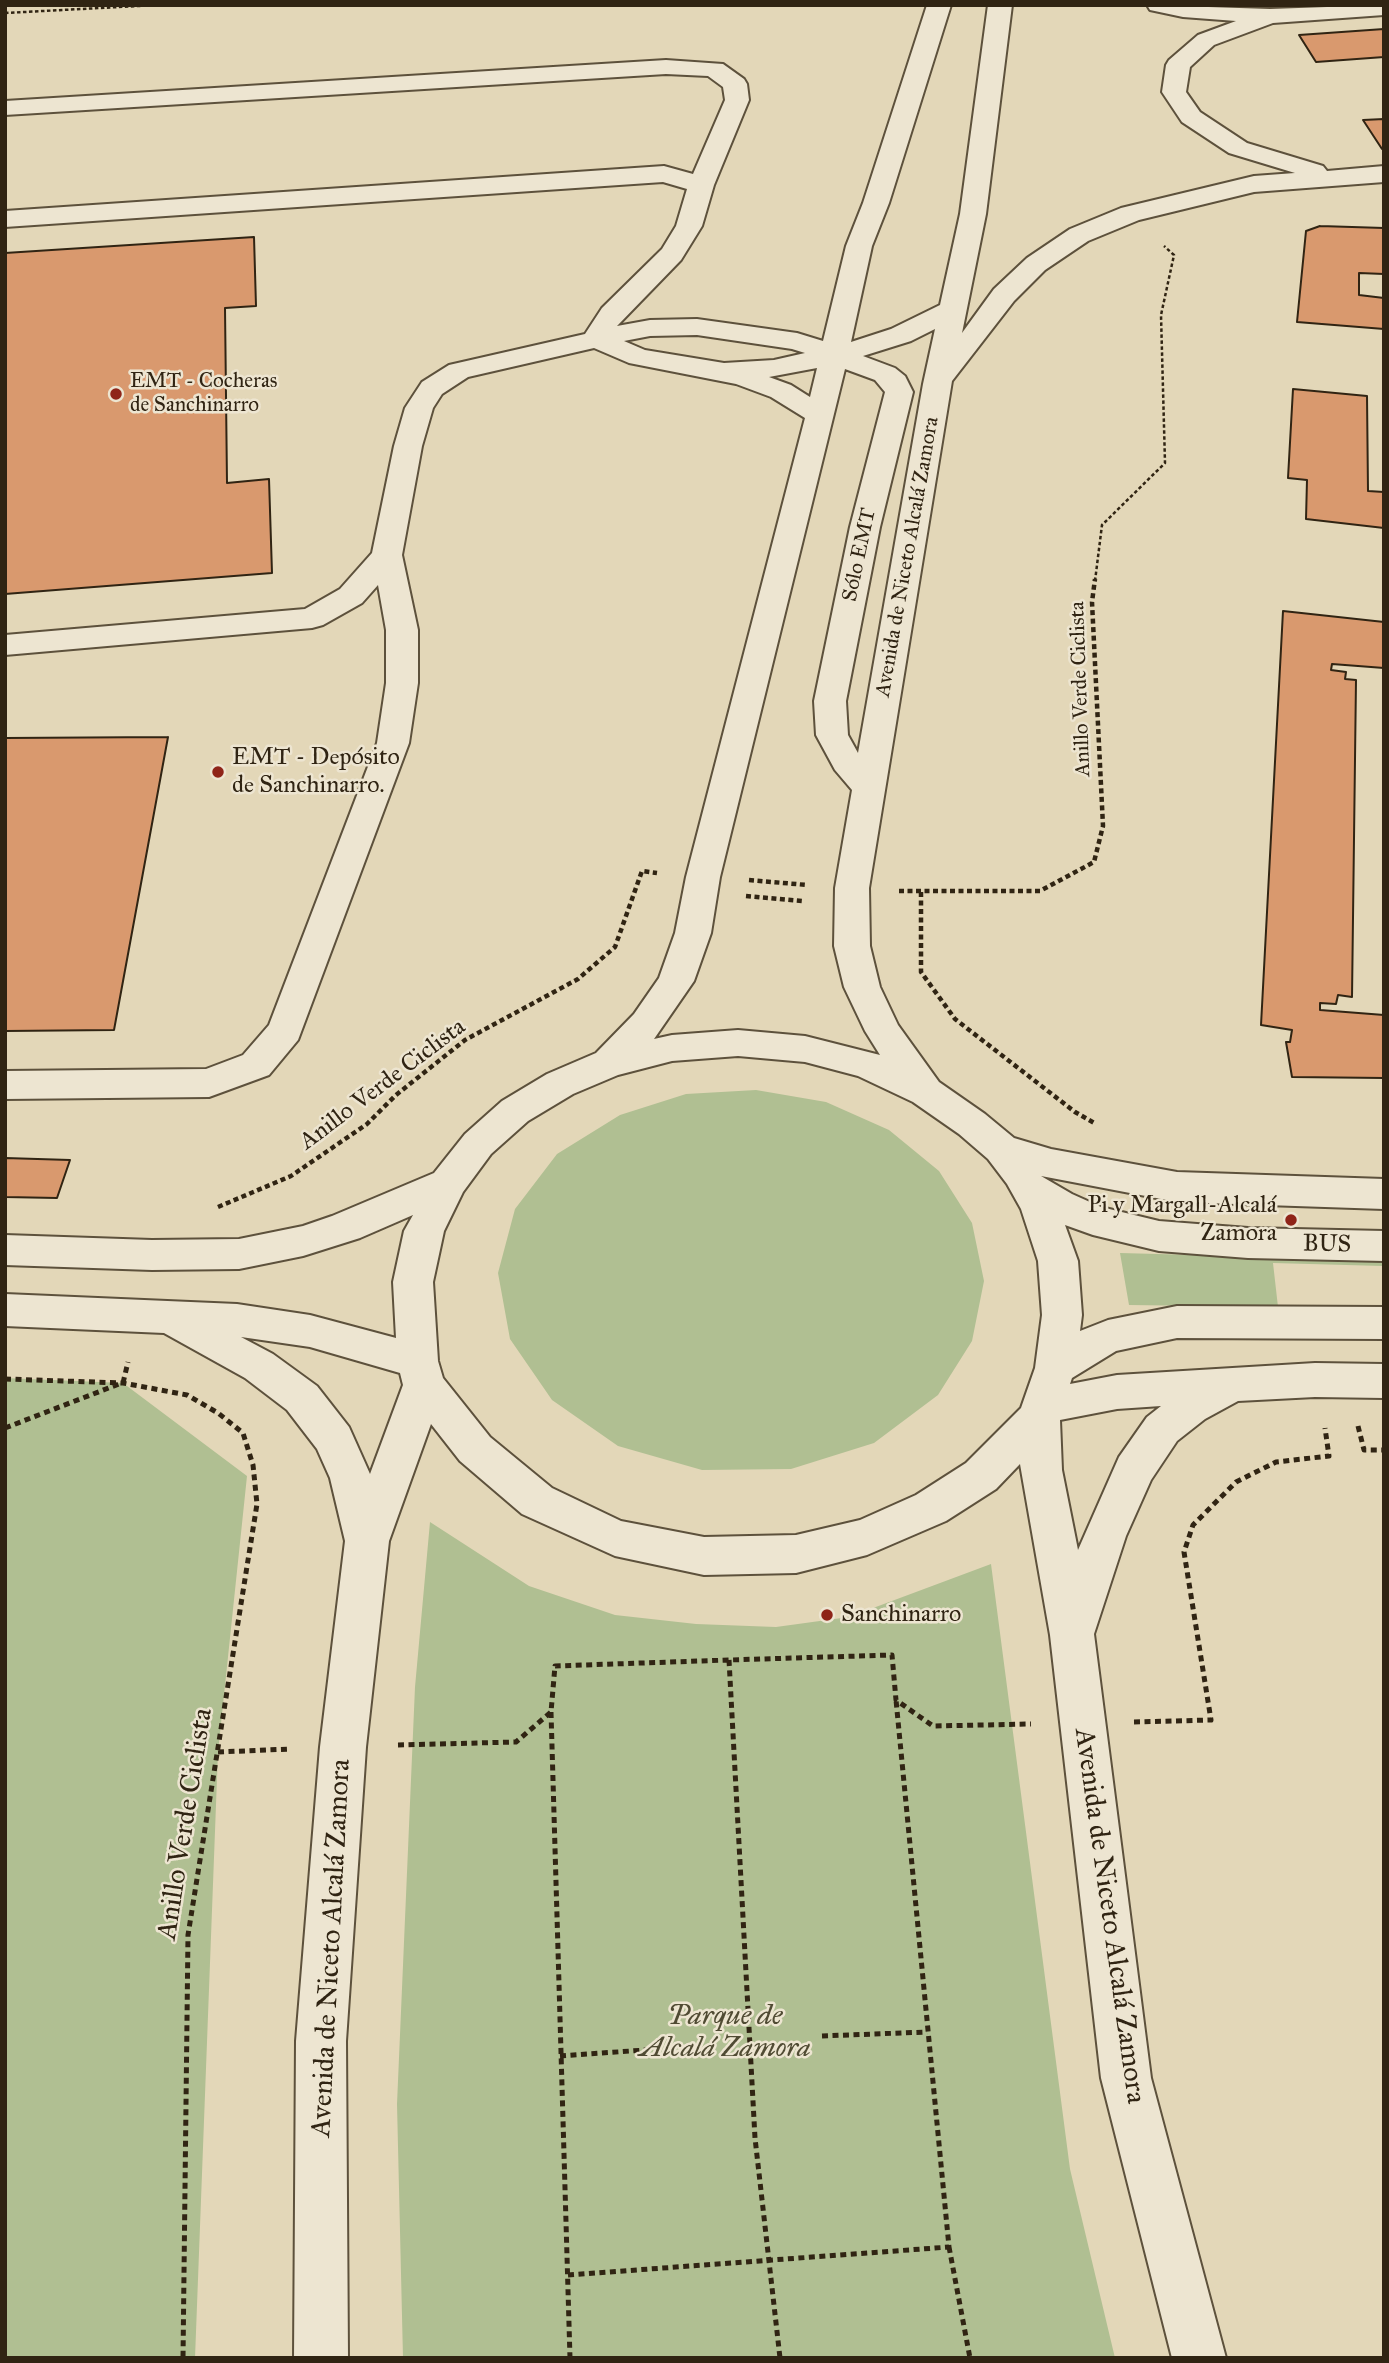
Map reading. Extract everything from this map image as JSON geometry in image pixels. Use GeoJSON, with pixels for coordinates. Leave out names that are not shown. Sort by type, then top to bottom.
{"type":"FeatureCollection","features":[{"type":"Feature","properties":{"kind":"street"},"geometry":{"type":"LineString","coordinates":[[609,1063],[647,1023],[676,981],[693,933],[703,877],[820,415],[859,246],[876,203],[939,5]]}},
{"type":"Feature","properties":{"kind":"street","name":"Avenida de Niceto Alcalá Zamora"},"geometry":{"type":"LineString","coordinates":[[926,1092],[883,1031],[862,987],[852,946],[852,888],[937,384],[977,188],[1000,5]]}},
{"type":"Feature","properties":{"kind":"street"},"geometry":{"type":"LineString","coordinates":[[1158,5],[1183,10],[1270,16],[1384,8]]}},
{"type":"Feature","properties":{"kind":"street"},"geometry":{"type":"LineString","coordinates":[[1270,16],[1206,40],[1178,65],[1174,92],[1191,117],[1238,148],[1335,178],[1384,185]]}},
{"type":"Feature","properties":{"kind":"street"},"geometry":{"type":"LineString","coordinates":[[5,108],[666,66],[714,69],[735,83],[737,100],[701,185],[689,226],[672,254],[612,314],[595,340],[639,357],[724,371],[781,391],[820,415]]}},
{"type":"Feature","properties":{"kind":"street"},"geometry":{"type":"LineString","coordinates":[[5,219],[664,174],[701,185]]}},
{"type":"Feature","properties":{"kind":"street"},"geometry":{"type":"LineString","coordinates":[[937,384],[1004,295],[1036,264],[1079,235],[1130,214],[1254,184],[1384,174]]}},
{"type":"Feature","properties":{"kind":"street"},"geometry":{"type":"LineString","coordinates":[[724,371],[774,368],[834,355],[901,335],[953,309]]}},
{"type":"Feature","properties":{"kind":"street","name":"Sólo EMT"},"geometry":{"type":"LineString","coordinates":[[387,555],[408,446],[419,408],[432,388],[459,371],[650,328],[697,327],[781,337],[885,374],[895,382],[899,393],[864,527],[830,701],[832,735],[847,762],[868,787]]}},
{"type":"Feature","properties":{"kind":"street"},"geometry":{"type":"LineString","coordinates":[[5,645],[312,618],[351,596],[387,555]]}},
{"type":"Feature","properties":{"kind":"street"},"geometry":{"type":"LineString","coordinates":[[5,1085],[209,1083],[256,1065],[285,1031],[393,744],[402,683],[402,631],[387,555]]}},
{"type":"Feature","properties":{"kind":"street"},"geometry":{"type":"LineString","coordinates":[[1384,1194],[1177,1187],[1051,1164],[1001,1149],[972,1124],[926,1092],[868,1065],[791,1048],[738,1043],[672,1048],[609,1063],[560,1084],[515,1111],[478,1144],[448,1183],[424,1231],[413,1282],[421,1373],[475,1449],[537,1501],[615,1538],[704,1556],[796,1554],[867,1537],[931,1508],[981,1476],[1087,1346],[1108,1336],[1177,1322],[1384,1323]]}},
{"type":"Feature","properties":{"kind":"street","name":"Avenida de Niceto Alcalá Zamora"},"geometry":{"type":"LineString","coordinates":[[1001,1149],[1040,1209],[1058,1261],[1062,1315],[1045,1397],[1041,1470],[1072,1635],[1126,2078],[1199,2358]]}},
{"type":"Feature","properties":{"kind":"street"},"geometry":{"type":"LineString","coordinates":[[5,1250],[152,1255],[239,1254],[303,1241],[346,1227],[448,1183]]}},
{"type":"Feature","properties":{"kind":"street","name":"BUS"},"geometry":{"type":"LineString","coordinates":[[1029,1189],[1058,1206],[1093,1220],[1158,1236],[1248,1243],[1384,1246]]}},
{"type":"Feature","properties":{"kind":"street"},"geometry":{"type":"LineString","coordinates":[[5,1310],[237,1320],[310,1331],[421,1373]]}},
{"type":"Feature","properties":{"kind":"street","name":"Avenida de Niceto Alcalá Zamora"},"geometry":{"type":"LineString","coordinates":[[170,1318],[259,1366],[302,1398],[334,1439],[351,1478],[368,1541]]}},
{"type":"Feature","properties":{"kind":"street","name":"Avenida de Niceto Alcalá Zamora"},"geometry":{"type":"LineString","coordinates":[[321,2358],[321,2041],[343,1747],[368,1541],[421,1373]]}},
{"type":"Feature","properties":{"kind":"street"},"geometry":{"type":"LineString","coordinates":[[1045,1397],[1315,1380],[1384,1381]]}},
{"type":"Feature","properties":{"kind":"street","name":"Avenida de Niceto Alcalá Zamora"},"geometry":{"type":"LineString","coordinates":[[1072,1635],[1104,1536],[1134,1470],[1162,1429],[1202,1400],[1245,1384]]}},
{"type":"Feature","properties":{"kind":"path"},"geometry":{"type":"LineString","coordinates":[[5,13],[158,5]]}},
{"type":"Feature","properties":{"kind":"path","name":"Anillo Verde Ciclista"},"geometry":{"type":"LineString","coordinates":[[1106,1129],[1075,1112],[955,1019],[920,972],[921,892],[1040,891],[1094,862],[1103,826],[1092,602],[1102,525],[1165,463],[1161,315],[1174,255],[1130,214]]}},
{"type":"Feature","properties":{"kind":"path","name":"Anillo Verde Ciclista"},"geometry":{"type":"LineString","coordinates":[[208,1208],[220,1206],[291,1176],[367,1124],[396,1095],[465,1040],[578,979],[615,947],[642,872]]}},
{"type":"Feature","properties":{"kind":"path"},"geometry":{"type":"LineString","coordinates":[[748,880],[806,884]]}},
{"type":"Feature","properties":{"kind":"path"},"geometry":{"type":"LineString","coordinates":[[745,896],[803,901]]}},
{"type":"Feature","properties":{"kind":"path","name":"Anillo Verde Ciclista"},"geometry":{"type":"LineString","coordinates":[[5,1379],[123,1383],[187,1395],[218,1413],[243,1433],[253,1465],[257,1504],[188,1935],[183,2358]]}},
{"type":"Feature","properties":{"kind":"path"},"geometry":{"type":"LineString","coordinates":[[5,1428],[123,1383]]}},
{"type":"Feature","properties":{"kind":"path"},"geometry":{"type":"LineString","coordinates":[[1356,1415],[1364,1450],[1384,1450]]}},
{"type":"Feature","properties":{"kind":"path"},"geometry":{"type":"LineString","coordinates":[[1125,1722],[1211,1720],[1184,1552],[1193,1525],[1236,1482],[1276,1462],[1329,1456],[1324,1423]]}},
{"type":"Feature","properties":{"kind":"path"},"geometry":{"type":"LineString","coordinates":[[570,2358],[550,1755],[555,1666],[892,1655],[949,2247],[970,2358]]}},
{"type":"Feature","properties":{"kind":"path"},"geometry":{"type":"LineString","coordinates":[[729,1660],[755,2138],[780,2358]]}},
{"type":"Feature","properties":{"kind":"path"},"geometry":{"type":"LineString","coordinates":[[896,1700],[933,1726],[1016,1724]]}},
{"type":"Feature","properties":{"kind":"path"},"geometry":{"type":"LineString","coordinates":[[404,1745],[516,1742],[551,1712]]}},
{"type":"Feature","properties":{"kind":"path"},"geometry":{"type":"LineString","coordinates":[[218,1752],[298,1749]]}},
{"type":"Feature","properties":{"kind":"path"},"geometry":{"type":"LineString","coordinates":[[822,2036],[927,2032]]}},
{"type":"Feature","properties":{"kind":"path"},"geometry":{"type":"LineString","coordinates":[[561,2056],[673,2048]]}},
{"type":"Feature","properties":{"kind":"path"},"geometry":{"type":"LineString","coordinates":[[568,2275],[949,2247]]}},
{"type":"Feature","properties":{"kind":"green space"},"geometry":{"type":"Polygon","coordinates":[[[756,1090],[826,1102],[889,1130],[939,1171],[972,1223],[984,1281],[972,1341],[938,1395],[874,1443],[791,1469],[702,1470],[618,1446],[552,1400],[510,1339],[498,1273],[515,1209],[557,1154],[620,1115],[686,1094],[756,1090]]]}},
{"type":"Feature","properties":{"kind":"green space"},"geometry":{"type":"Polygon","coordinates":[[[1120,1253],[1382,1260],[1383,1266],[1273,1263],[1278,1307],[1129,1305],[1120,1253]]]}},
{"type":"Feature","properties":{"kind":"green space"},"geometry":{"type":"Polygon","coordinates":[[[5,1378],[123,1383],[247,1476],[218,1752],[195,2358],[5,2358],[5,1378]]]}},
{"type":"Feature","properties":{"kind":"green space","name":"Parque de Alcalá Zamora"},"geometry":{"type":"Polygon","coordinates":[[[430,1522],[529,1586],[615,1615],[696,1624],[776,1627],[849,1617],[991,1564],[1070,2169],[1115,2358],[403,2358],[397,2104],[415,1687],[430,1522]]]}},
{"type":"Feature","properties":{"kind":"building"},"geometry":{"type":"Polygon","coordinates":[[[1384,29],[1384,57],[1316,62],[1299,35],[1384,29]]]}},
{"type":"Feature","properties":{"kind":"building"},"geometry":{"type":"Polygon","coordinates":[[[1384,119],[1384,149],[1382,149],[1363,120],[1384,119]]]}},
{"type":"Feature","properties":{"kind":"building"},"geometry":{"type":"Polygon","coordinates":[[[1320,226],[1384,228],[1384,274],[1359,273],[1359,295],[1384,298],[1384,329],[1297,322],[1306,231],[1320,226]]]}},
{"type":"Feature","properties":{"kind":"building","name":"EMT - Cocheras de Sanchinarro"},"geometry":{"type":"Polygon","coordinates":[[[254,237],[256,306],[225,308],[227,483],[269,479],[272,573],[5,594],[5,253],[254,237]]]}},
{"type":"Feature","properties":{"kind":"building"},"geometry":{"type":"Polygon","coordinates":[[[1293,389],[1367,396],[1368,491],[1384,492],[1384,528],[1306,519],[1307,480],[1288,478],[1293,389]]]}},
{"type":"Feature","properties":{"kind":"building"},"geometry":{"type":"Polygon","coordinates":[[[1283,611],[1384,622],[1384,668],[1332,664],[1331,670],[1346,672],[1345,679],[1356,680],[1352,997],[1338,995],[1336,1004],[1320,1003],[1320,1010],[1384,1015],[1384,1078],[1292,1077],[1286,1042],[1290,1042],[1292,1030],[1261,1025],[1283,611]]]}},
{"type":"Feature","properties":{"kind":"building"},"geometry":{"type":"Polygon","coordinates":[[[168,737],[114,1030],[5,1031],[5,738],[168,737]]]}},
{"type":"Feature","properties":{"kind":"building"},"geometry":{"type":"Polygon","coordinates":[[[5,1158],[70,1160],[57,1198],[5,1197],[5,1158]]]}},
{"type":"Feature","properties":{"kind":"place","name":"EMT - Cocheras de Sanchinarro"},"geometry":{"type":"Point","coordinates":[116,394]}},
{"type":"Feature","properties":{"kind":"place","name":"EMT - Depósito de Sanchinarro."},"geometry":{"type":"Point","coordinates":[218,772]}},
{"type":"Feature","properties":{"kind":"place","name":"Pi y Margall-Alcalá Zamora"},"geometry":{"type":"Point","coordinates":[1291,1220]}},
{"type":"Feature","properties":{"kind":"place","name":"Sanchinarro"},"geometry":{"type":"Point","coordinates":[827,1615]}}]}
